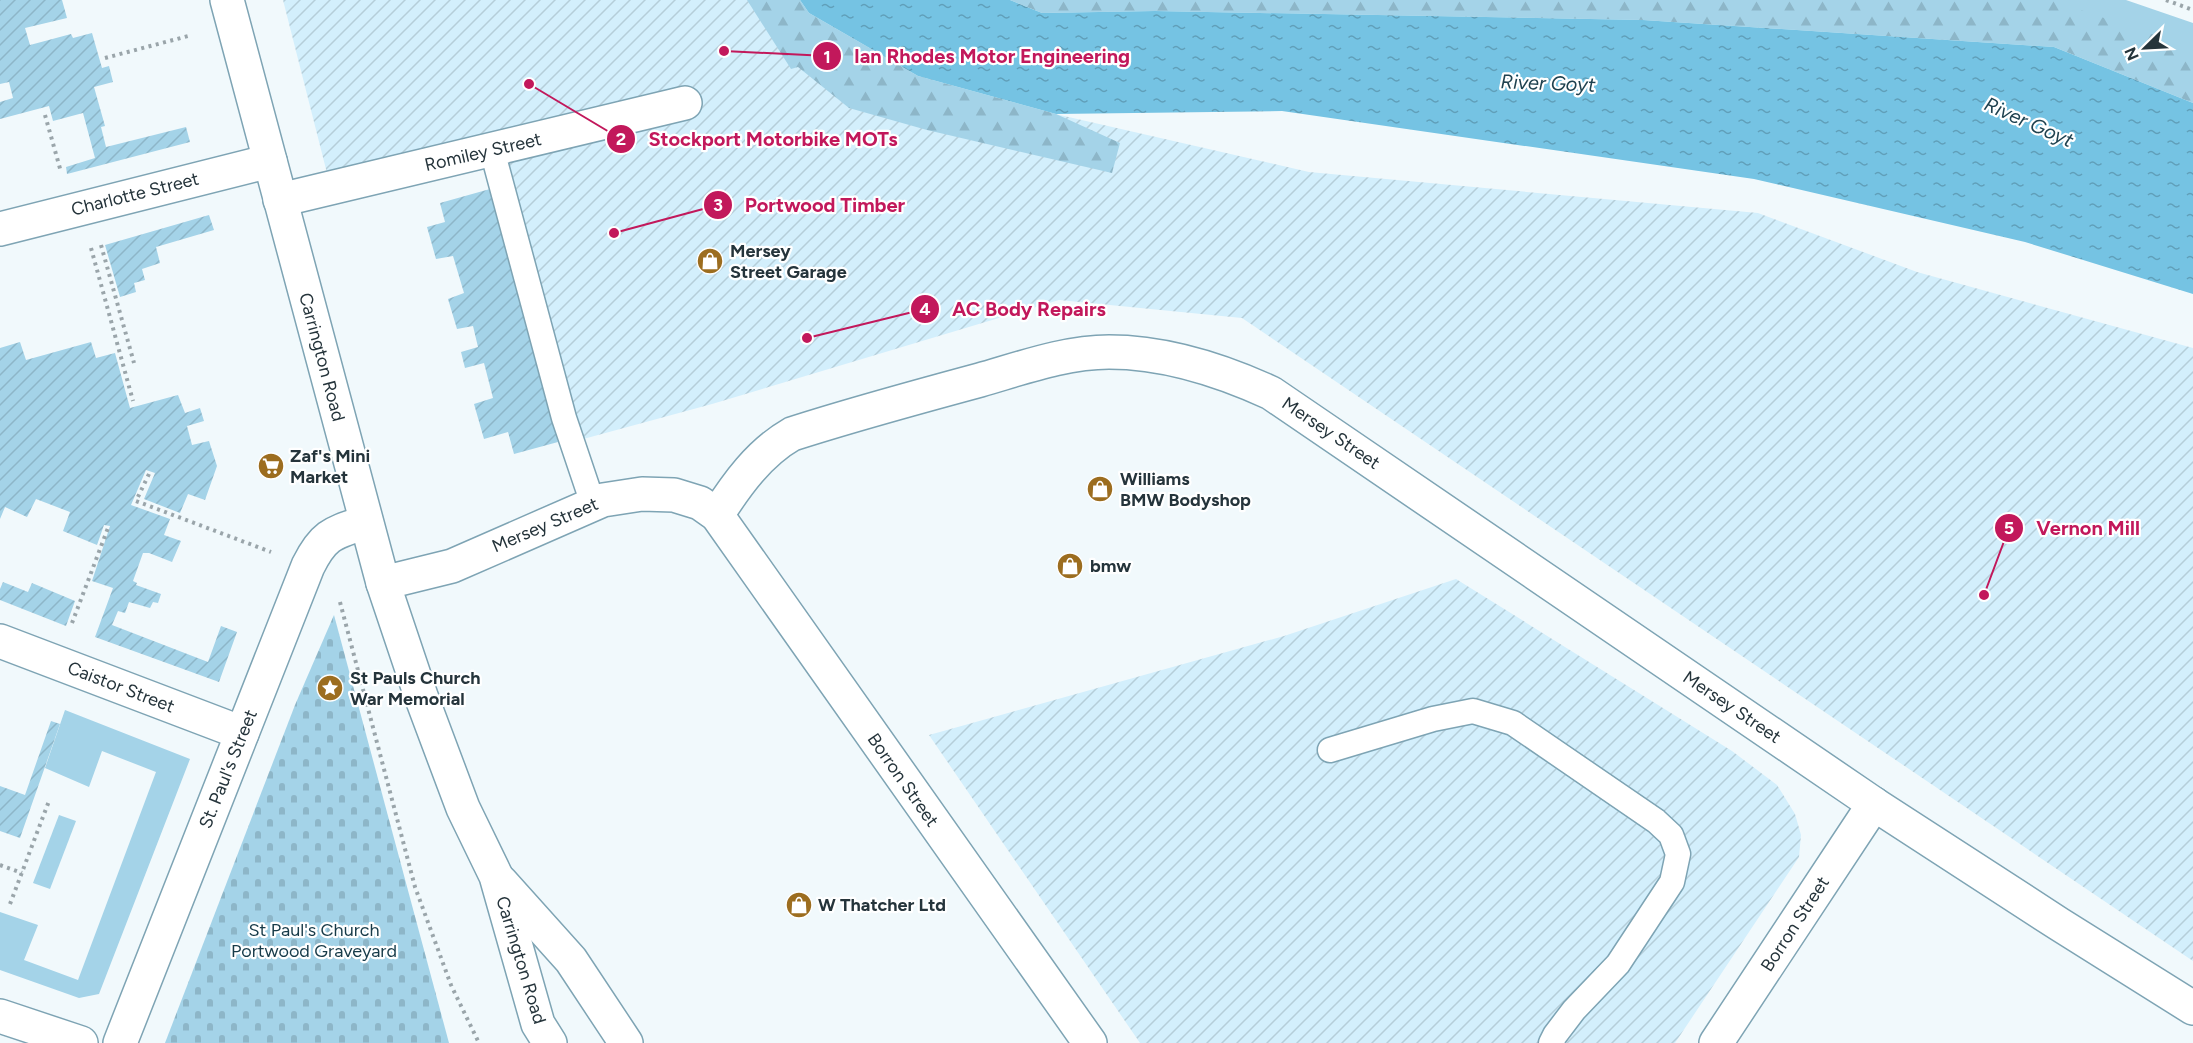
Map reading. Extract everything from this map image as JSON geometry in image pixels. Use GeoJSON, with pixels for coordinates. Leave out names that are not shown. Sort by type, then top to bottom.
{"type":"FeatureCollection","features":[{"type":"Feature","properties":{"kind":"street","name":"Carrington Road"},"geometry":{"type":"LineString","coordinates":[[226,0],[383,584],[421,696],[463,808],[496,876],[538,1024],[550,1043]]}},
{"type":"Feature","properties":{"kind":"street","name":"Romiley Street"},"geometry":{"type":"LineString","coordinates":[[280,200],[685,103]]}},
{"type":"Feature","properties":{"kind":"street","name":"Charlotte Street"},"geometry":{"type":"LineString","coordinates":[[0,229],[270,161]]}},
{"type":"Feature","properties":{"kind":"street","name":"Mersey Street"},"geometry":{"type":"LineString","coordinates":[[383,584],[452,566],[603,500],[642,494],[674,495],[700,503],[717,516],[736,486],[762,456],[774,444],[792,434],[1024,368],[1084,354],[1110,352],[1187,363],[1234,376],[1271,393],[1874,804],[2193,1008]]}},
{"type":"Feature","properties":{"kind":"street","name":"Borron Street"},"geometry":{"type":"LineString","coordinates":[[717,516],[1090,1043]]}},
{"type":"Feature","properties":{"kind":"street","name":"St. Paul's Street"},"geometry":{"type":"LineString","coordinates":[[120,1043],[308,566],[318,547],[337,532],[366,522]]}},
{"type":"Feature","properties":{"kind":"street","name":"Caistor Street"},"geometry":{"type":"LineString","coordinates":[[0,641],[242,733]]}},
{"type":"Feature","properties":{"kind":"street","name":"Borron Street"},"geometry":{"type":"LineString","coordinates":[[1716,1043],[1874,804]]}},
{"type":"Feature","properties":{"kind":"street","name":"Carrington Road"},"geometry":{"type":"LineString","coordinates":[[496,876],[571,960],[626,1043]]}},
{"type":"Feature","properties":{"kind":"street"},"geometry":{"type":"LineString","coordinates":[[0,1016],[81,1043]]}},
{"type":"Feature","properties":{"kind":"lane"},"geometry":{"type":"LineString","coordinates":[[492,150],[564,418],[593,504]]}},
{"type":"Feature","properties":{"kind":"lane"},"geometry":{"type":"LineString","coordinates":[[1330,750],[1433,719],[1473,711],[1513,723],[1656,821],[1671,835],[1678,854],[1671,882],[1618,964],[1574,1010],[1551,1043]]}},
{"type":"Feature","properties":{"kind":"path"},"geometry":{"type":"LineString","coordinates":[[2166,0],[2193,10]]}},
{"type":"Feature","properties":{"kind":"path"},"geometry":{"type":"LineString","coordinates":[[105,58],[192,35]]}},
{"type":"Feature","properties":{"kind":"path"},"geometry":{"type":"LineString","coordinates":[[45,115],[64,182]]}},
{"type":"Feature","properties":{"kind":"path"},"geometry":{"type":"LineString","coordinates":[[98,236],[134,363]]}},
{"type":"Feature","properties":{"kind":"path"},"geometry":{"type":"LineString","coordinates":[[89,238],[134,401]]}},
{"type":"Feature","properties":{"kind":"path"},"geometry":{"type":"LineString","coordinates":[[149,474],[136,501],[276,554]]}},
{"type":"Feature","properties":{"kind":"path"},"geometry":{"type":"LineString","coordinates":[[58,663],[108,528]]}},
{"type":"Feature","properties":{"kind":"path"},"geometry":{"type":"LineString","coordinates":[[318,547],[332,597],[337,598],[341,603],[414,887],[451,985],[479,1043]]}},
{"type":"Feature","properties":{"kind":"path"},"geometry":{"type":"LineString","coordinates":[[10,904],[49,801]]}},
{"type":"Feature","properties":{"kind":"path"},"geometry":{"type":"LineString","coordinates":[[0,865],[22,873]]}},
{"type":"Feature","properties":{"kind":"shaded area"},"geometry":{"type":"Polygon","coordinates":[[[283,0],[766,0],[893,77],[1309,172],[1758,213],[1917,272],[2193,348],[2193,961],[1242,318],[1059,300],[712,404],[576,441],[497,143],[329,181],[283,0]]]}},
{"type":"Feature","properties":{"kind":"shaded area"},"geometry":{"type":"Polygon","coordinates":[[[1456,579],[1732,751],[1777,785],[1795,814],[1801,835],[1799,857],[1675,1043],[1140,1043],[929,735],[1284,636],[1456,579]]]}},
{"type":"Feature","properties":{"kind":"green space"},"geometry":{"type":"Polygon","coordinates":[[[0,0],[62,0],[67,18],[25,28],[30,45],[71,34],[73,38],[92,33],[102,68],[109,66],[113,82],[94,87],[105,126],[101,127],[106,147],[186,127],[190,142],[67,174],[66,167],[95,158],[83,113],[53,121],[49,106],[0,119],[0,102],[13,98],[9,82],[0,84],[0,0]]]}},
{"type":"Feature","properties":{"kind":"green space"},"geometry":{"type":"Polygon","coordinates":[[[747,0],[800,0],[809,13],[918,76],[1056,114],[1120,143],[1112,173],[927,130],[849,108],[798,67],[791,69],[747,0]]]}},
{"type":"Feature","properties":{"kind":"green space"},"geometry":{"type":"Polygon","coordinates":[[[1010,0],[2051,0],[2193,48],[2193,103],[2054,47],[1643,20],[1155,11],[1042,13],[1010,0]]]}},
{"type":"Feature","properties":{"kind":"green space"},"geometry":{"type":"Polygon","coordinates":[[[2046,0],[2126,0],[2193,23],[2193,51],[2046,0]]]}},
{"type":"Feature","properties":{"kind":"green space"},"geometry":{"type":"Polygon","coordinates":[[[490,189],[558,442],[514,454],[508,432],[484,439],[474,404],[493,398],[484,363],[465,368],[461,352],[478,347],[473,326],[457,329],[448,299],[464,293],[453,256],[436,259],[427,227],[445,222],[440,203],[490,189]]]}},
{"type":"Feature","properties":{"kind":"green space"},"geometry":{"type":"Polygon","coordinates":[[[209,215],[214,230],[156,247],[160,263],[142,269],[145,280],[134,283],[136,292],[120,297],[105,245],[209,215]]]}},
{"type":"Feature","properties":{"kind":"green space"},"geometry":{"type":"Polygon","coordinates":[[[20,342],[26,360],[91,342],[96,358],[115,353],[130,408],[178,395],[185,413],[200,408],[204,421],[187,426],[192,445],[209,441],[217,466],[205,500],[188,494],[180,513],[144,499],[155,473],[146,470],[131,505],[170,519],[164,535],[181,541],[172,562],[143,553],[133,581],[137,583],[136,585],[161,594],[158,603],[153,602],[150,608],[129,602],[125,613],[118,611],[112,625],[208,662],[221,626],[237,632],[219,682],[95,637],[113,588],[92,581],[110,526],[104,525],[97,545],[63,531],[70,512],[36,499],[27,517],[5,507],[0,519],[0,348],[20,342]]]}},
{"type":"Feature","properties":{"kind":"green space"},"geometry":{"type":"Polygon","coordinates":[[[3,582],[28,592],[32,583],[75,601],[66,626],[0,600],[0,589],[3,582]]]}},
{"type":"Feature","properties":{"kind":"green space","name":"St Paul's Church Portwood Graveyard"},"geometry":{"type":"Polygon","coordinates":[[[334,615],[449,1043],[165,1043],[295,705],[334,615]]]}},
{"type":"Feature","properties":{"kind":"green space"},"geometry":{"type":"Polygon","coordinates":[[[65,710],[190,759],[99,994],[79,998],[0,970],[0,912],[38,925],[24,960],[78,980],[156,772],[102,751],[89,787],[45,768],[65,710]]]}},
{"type":"Feature","properties":{"kind":"green space"},"geometry":{"type":"Polygon","coordinates":[[[51,721],[60,724],[20,838],[0,831],[0,786],[25,795],[51,721]]]}},
{"type":"Feature","properties":{"kind":"green space"},"geometry":{"type":"Polygon","coordinates":[[[59,815],[76,821],[50,889],[33,883],[59,815]]]}},
{"type":"Feature","properties":{"kind":"water","name":"River Goyt"},"geometry":{"type":"Polygon","coordinates":[[[800,0],[1010,0],[1042,13],[1155,11],[1643,20],[2054,47],[2193,103],[2193,294],[2025,242],[1754,179],[1282,111],[1056,114],[918,76],[809,13],[800,0]]]}},
{"type":"Feature","properties":{"kind":"place","name":"Ian Rhodes Motor Engineering"},"geometry":{"type":"Point","coordinates":[724,51]}},
{"type":"Feature","properties":{"kind":"place","name":"Stockport Motorbike MOTs"},"geometry":{"type":"Point","coordinates":[529,84]}},
{"type":"Feature","properties":{"kind":"place","name":"Portwood Timber"},"geometry":{"type":"Point","coordinates":[614,233]}},
{"type":"Feature","properties":{"kind":"place","name":"Mersey Street Garage"},"geometry":{"type":"Point","coordinates":[710,261]}},
{"type":"Feature","properties":{"kind":"place","name":"AC Body Repairs"},"geometry":{"type":"Point","coordinates":[807,338]}},
{"type":"Feature","properties":{"kind":"place","name":"Zaf's Mini Market"},"geometry":{"type":"Point","coordinates":[271,466]}},
{"type":"Feature","properties":{"kind":"place","name":"Williams BMW Bodyshop"},"geometry":{"type":"Point","coordinates":[1100,489]}},
{"type":"Feature","properties":{"kind":"place","name":"bmw"},"geometry":{"type":"Point","coordinates":[1070,566]}},
{"type":"Feature","properties":{"kind":"place","name":"Vernon Mill"},"geometry":{"type":"Point","coordinates":[1984,595]}},
{"type":"Feature","properties":{"kind":"place","name":"St Pauls Church War Memorial"},"geometry":{"type":"Point","coordinates":[330,688]}},
{"type":"Feature","properties":{"kind":"place","name":"W Thatcher Ltd"},"geometry":{"type":"Point","coordinates":[799,905]}}]}
